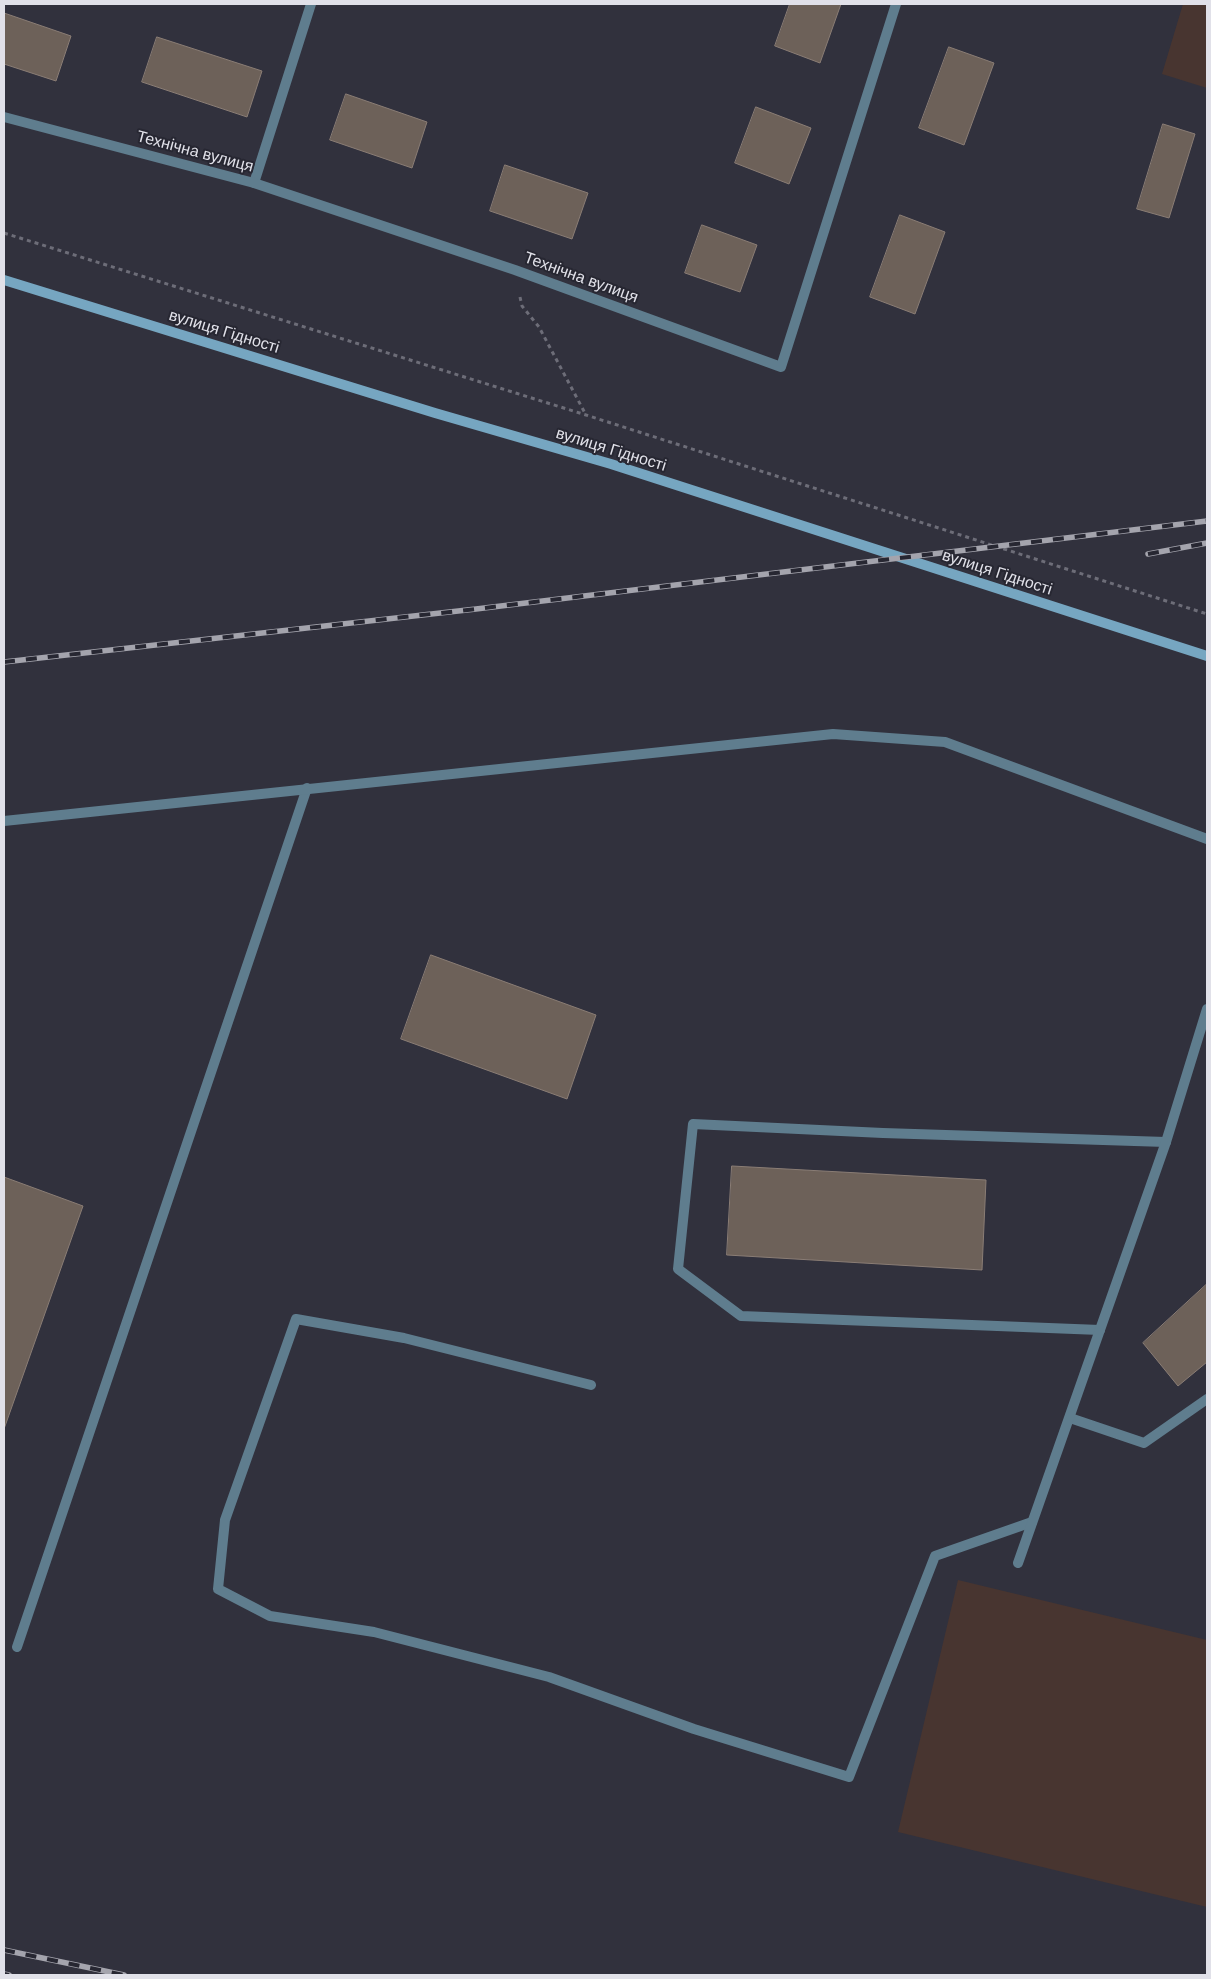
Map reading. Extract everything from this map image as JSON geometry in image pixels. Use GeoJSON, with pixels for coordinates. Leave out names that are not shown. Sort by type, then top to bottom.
{"type":"FeatureCollection","features":[{"type":"Feature","properties":{"kind":"main road","name":"вулиця Гідності"},"geometry":{"type":"LineString","coordinates":[[4,280],[435,413],[611,464],[1207,656]]}},
{"type":"Feature","properties":{"kind":"street"},"geometry":{"type":"LineString","coordinates":[[254,183],[310,4]]}},
{"type":"Feature","properties":{"kind":"street","name":"Технічна вулиця"},"geometry":{"type":"LineString","coordinates":[[4,117],[254,183],[515,270],[781,367],[896,4]]}},
{"type":"Feature","properties":{"kind":"street"},"geometry":{"type":"LineString","coordinates":[[4,821],[833,734],[945,742],[1207,838]]}},
{"type":"Feature","properties":{"kind":"street"},"geometry":{"type":"LineString","coordinates":[[17,1647],[307,788]]}},
{"type":"Feature","properties":{"kind":"street"},"geometry":{"type":"LineString","coordinates":[[1018,1563],[1166,1142],[1207,1009]]}},
{"type":"Feature","properties":{"kind":"street"},"geometry":{"type":"LineString","coordinates":[[1100,1330],[741,1316],[678,1270],[693,1124],[883,1133],[1166,1142]]}},
{"type":"Feature","properties":{"kind":"street"},"geometry":{"type":"LineString","coordinates":[[592,1385],[404,1338],[296,1319],[225,1520],[218,1589],[270,1616],[374,1632],[550,1677],[694,1729],[849,1778],[935,1556],[1032,1522]]}},
{"type":"Feature","properties":{"kind":"street"},"geometry":{"type":"LineString","coordinates":[[1070,1418],[1144,1443],[1207,1399]]}},
{"type":"Feature","properties":{"kind":"path"},"geometry":{"type":"LineString","coordinates":[[4,233],[430,366],[1207,614]]}},
{"type":"Feature","properties":{"kind":"path"},"geometry":{"type":"LineString","coordinates":[[515,270],[522,306],[539,327],[586,416]]}},
{"type":"Feature","properties":{"kind":"shaded area"},"geometry":{"type":"Polygon","coordinates":[[[1183,4],[1207,4],[1207,88],[1162,74],[1183,4]]]}},
{"type":"Feature","properties":{"kind":"shaded area"},"geometry":{"type":"Polygon","coordinates":[[[958,1580],[1207,1640],[1207,1907],[898,1832],[958,1580]]]}},
{"type":"Feature","properties":{"kind":"building"},"geometry":{"type":"Polygon","coordinates":[[[790,4],[841,4],[820,63],[775,46],[790,4]]]}},
{"type":"Feature","properties":{"kind":"building"},"geometry":{"type":"Polygon","coordinates":[[[4,13],[71,36],[56,81],[4,64],[4,13]]]}},
{"type":"Feature","properties":{"kind":"building"},"geometry":{"type":"Polygon","coordinates":[[[157,37],[262,71],[247,117],[142,82],[157,37]]]}},
{"type":"Feature","properties":{"kind":"building"},"geometry":{"type":"Polygon","coordinates":[[[949,47],[994,63],[964,145],[919,128],[949,47]]]}},
{"type":"Feature","properties":{"kind":"building"},"geometry":{"type":"Polygon","coordinates":[[[346,94],[427,122],[412,168],[330,140],[346,94]]]}},
{"type":"Feature","properties":{"kind":"building"},"geometry":{"type":"Polygon","coordinates":[[[756,107],[811,128],[789,184],[735,163],[756,107]]]}},
{"type":"Feature","properties":{"kind":"building"},"geometry":{"type":"Polygon","coordinates":[[[1163,124],[1195,134],[1169,218],[1137,209],[1163,124]]]}},
{"type":"Feature","properties":{"kind":"building"},"geometry":{"type":"Polygon","coordinates":[[[505,165],[588,193],[572,239],[490,211],[505,165]]]}},
{"type":"Feature","properties":{"kind":"building"},"geometry":{"type":"Polygon","coordinates":[[[900,215],[945,232],[915,314],[870,297],[900,215]]]}},
{"type":"Feature","properties":{"kind":"building"},"geometry":{"type":"Polygon","coordinates":[[[702,225],[757,245],[740,292],[685,273],[702,225]]]}},
{"type":"Feature","properties":{"kind":"building"},"geometry":{"type":"Polygon","coordinates":[[[431,955],[596,1015],[567,1099],[401,1039],[431,955]]]}},
{"type":"Feature","properties":{"kind":"building"},"geometry":{"type":"Polygon","coordinates":[[[732,1166],[986,1180],[982,1270],[727,1255],[732,1166]]]}},
{"type":"Feature","properties":{"kind":"building"},"geometry":{"type":"Polygon","coordinates":[[[4,1177],[83,1206],[4,1429],[4,1177]]]}},
{"type":"Feature","properties":{"kind":"building"},"geometry":{"type":"Polygon","coordinates":[[[1207,1284],[1207,1362],[1178,1386],[1143,1343],[1207,1284]]]}},
{"type":"Feature","properties":{"kind":"railway"},"geometry":{"type":"LineString","coordinates":[[4,662],[476,609],[1207,521]]}},
{"type":"Feature","properties":{"kind":"railway"},"geometry":{"type":"LineString","coordinates":[[1148,554],[1207,543]]}},
{"type":"Feature","properties":{"kind":"railway"},"geometry":{"type":"LineString","coordinates":[[4,1950],[124,1975]]}},
{"type":"Feature","properties":{"kind":"railway"},"geometry":{"type":"LineString","coordinates":[[4,1974],[9,1975]]}}]}
